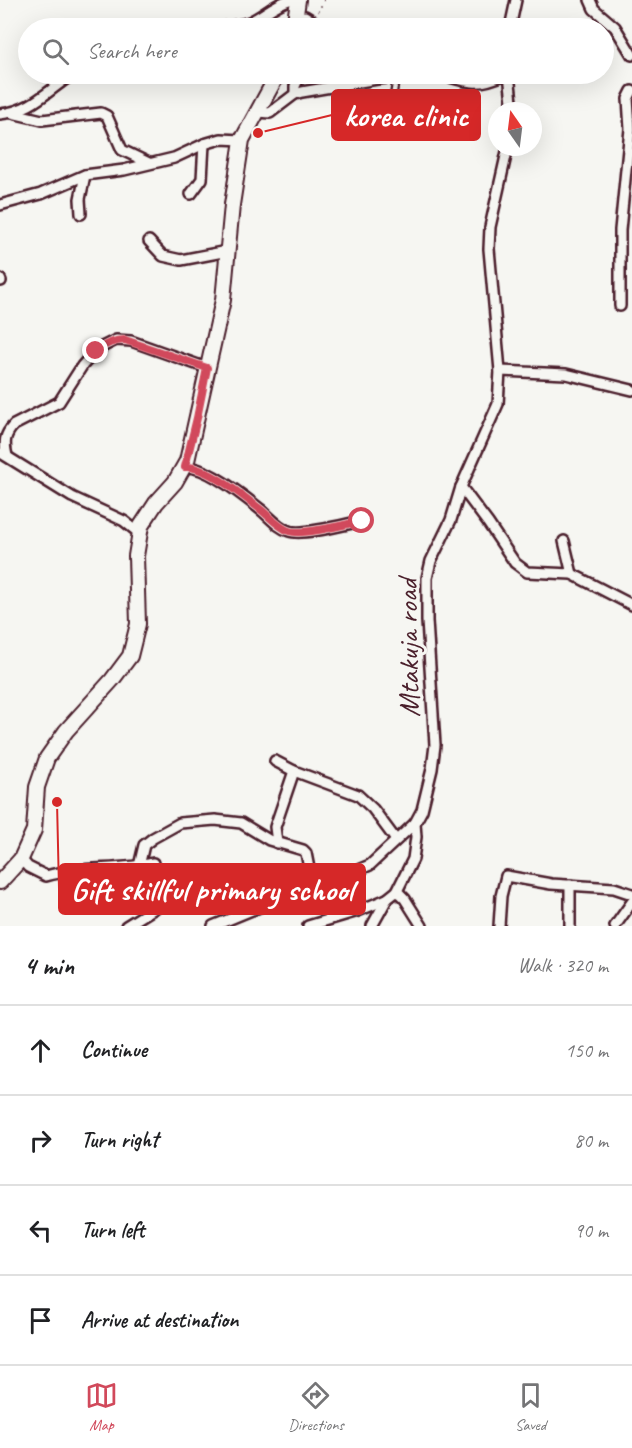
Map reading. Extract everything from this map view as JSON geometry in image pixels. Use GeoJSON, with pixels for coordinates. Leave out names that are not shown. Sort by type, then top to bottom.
{"type":"FeatureCollection","features":[{"type":"Feature","properties":{"kind":"street"},"geometry":{"type":"LineString","coordinates":[[254,18],[278,3],[289,0]]}},
{"type":"Feature","properties":{"kind":"street"},"geometry":{"type":"LineString","coordinates":[[296,18],[298,0]]}},
{"type":"Feature","properties":{"kind":"street"},"geometry":{"type":"LineString","coordinates":[[512,18],[516,0]]}},
{"type":"Feature","properties":{"kind":"street"},"geometry":{"type":"LineString","coordinates":[[590,0],[594,9],[604,18]]}},
{"type":"Feature","properties":{"kind":"street"},"geometry":{"type":"LineString","coordinates":[[614,26],[632,55]]}},
{"type":"Feature","properties":{"kind":"street"},"geometry":{"type":"LineString","coordinates":[[0,114],[26,109],[60,84]]}},
{"type":"Feature","properties":{"kind":"street"},"geometry":{"type":"LineString","coordinates":[[0,882],[21,859],[34,830],[37,787],[44,765],[66,731],[112,680],[130,656],[138,624],[136,556],[139,533],[147,515],[185,467],[223,300],[232,205],[242,140],[274,84]]}},
{"type":"Feature","properties":{"kind":"street"},"geometry":{"type":"LineString","coordinates":[[295,94],[296,84]]}},
{"type":"Feature","properties":{"kind":"street"},"geometry":{"type":"LineString","coordinates":[[259,112],[270,113],[295,94],[350,84]]}},
{"type":"Feature","properties":{"kind":"street"},"geometry":{"type":"LineString","coordinates":[[509,84],[512,102]]}},
{"type":"Feature","properties":{"kind":"street"},"geometry":{"type":"LineString","coordinates":[[620,306],[620,230],[631,130],[628,99],[632,91]]}},
{"type":"Feature","properties":{"kind":"street"},"geometry":{"type":"LineString","coordinates":[[12,113],[42,120],[101,113],[107,116],[122,150],[149,163]]}},
{"type":"Feature","properties":{"kind":"street"},"geometry":{"type":"LineString","coordinates":[[0,205],[41,194],[85,175],[124,170],[174,158],[204,144],[222,139],[242,140]]}},
{"type":"Feature","properties":{"kind":"street"},"geometry":{"type":"LineString","coordinates":[[191,194],[202,179],[204,144]]}},
{"type":"Feature","properties":{"kind":"street","name":"Mtakuja road"},"geometry":{"type":"LineString","coordinates":[[213,926],[370,865],[416,823],[422,810],[435,745],[427,621],[427,578],[431,561],[451,520],[461,487],[498,404],[500,371],[489,249],[492,217],[506,156]]}},
{"type":"Feature","properties":{"kind":"street"},"geometry":{"type":"LineString","coordinates":[[81,214],[80,199],[85,175]]}},
{"type":"Feature","properties":{"kind":"street"},"geometry":{"type":"LineString","coordinates":[[149,241],[163,256],[181,260],[228,252]]}},
{"type":"Feature","properties":{"kind":"street"},"geometry":{"type":"LineString","coordinates":[[139,533],[135,528],[72,496],[3,454],[9,430],[14,425],[59,402],[82,366],[96,351],[116,340],[131,341],[207,368]]}},
{"type":"Feature","properties":{"kind":"street"},"geometry":{"type":"LineString","coordinates":[[500,371],[566,374],[632,390]]}},
{"type":"Feature","properties":{"kind":"street"},"geometry":{"type":"LineString","coordinates":[[185,467],[197,468],[213,477],[288,531],[302,533],[362,521]]}},
{"type":"Feature","properties":{"kind":"street"},"geometry":{"type":"LineString","coordinates":[[461,487],[515,563],[527,572],[572,574],[632,605]]}},
{"type":"Feature","properties":{"kind":"street"},"geometry":{"type":"LineString","coordinates":[[564,541],[572,574]]}},
{"type":"Feature","properties":{"kind":"street"},"geometry":{"type":"LineString","coordinates":[[275,761],[294,771],[358,795],[378,814],[396,840]]}},
{"type":"Feature","properties":{"kind":"street"},"geometry":{"type":"LineString","coordinates":[[277,843],[275,827],[294,771]]}},
{"type":"Feature","properties":{"kind":"street"},"geometry":{"type":"LineString","coordinates":[[139,866],[144,845],[180,824],[215,820],[241,823],[265,838],[306,853],[313,889]]}},
{"type":"Feature","properties":{"kind":"street"},"geometry":{"type":"LineString","coordinates":[[308,926],[358,911],[387,899],[397,891],[413,859],[416,823]]}},
{"type":"Feature","properties":{"kind":"street"},"geometry":{"type":"LineString","coordinates":[[21,859],[28,867],[46,876],[64,871],[153,863]]}},
{"type":"Feature","properties":{"kind":"street"},"geometry":{"type":"LineString","coordinates":[[499,926],[501,896],[506,876],[570,885],[614,888],[632,894]]}},
{"type":"Feature","properties":{"kind":"street"},"geometry":{"type":"LineString","coordinates":[[570,885],[570,926]]}},
{"type":"Feature","properties":{"kind":"street"},"geometry":{"type":"LineString","coordinates":[[397,891],[405,898],[422,926]]}},
{"type":"Feature","properties":{"kind":"street"},"geometry":{"type":"LineString","coordinates":[[372,926],[387,899]]}},
{"type":"Feature","properties":{"kind":"street"},"geometry":{"type":"LineString","coordinates":[[126,926],[161,902]]}},
{"type":"Feature","properties":{"kind":"street"},"geometry":{"type":"LineString","coordinates":[[615,926],[632,902]]}},
{"type":"Feature","properties":{"kind":"lane"},"geometry":{"type":"LineString","coordinates":[[388,133],[395,84]]}},
{"type":"Feature","properties":{"kind":"path"},"geometry":{"type":"LineString","coordinates":[[317,18],[324,0]]}},
{"type":"Feature","properties":{"kind":"waterway"},"geometry":{"type":"LineString","coordinates":[[288,18],[290,2]]}},
{"type":"Feature","properties":{"kind":"waterway"},"geometry":{"type":"LineString","coordinates":[[241,129],[264,84]]}},
{"type":"Feature","properties":{"kind":"waterway"},"geometry":{"type":"LineString","coordinates":[[224,223],[224,203],[233,151]]}},
{"type":"Feature","properties":{"kind":"waterway"},"geometry":{"type":"LineString","coordinates":[[165,483],[179,462]]}},
{"type":"Feature","properties":{"kind":"place","name":"korea clinic"},"geometry":{"type":"Point","coordinates":[258,133]}},
{"type":"Feature","properties":{"kind":"place","name":"Gift skillful primary school"},"geometry":{"type":"Point","coordinates":[57,802]}},
{"type":"Feature","properties":{"kind":"route"},"geometry":{"type":"LineString","coordinates":[[96,351],[116,340],[125,340],[207,368],[185,467],[192,466],[213,477],[288,531],[302,533],[362,521]]}}]}
